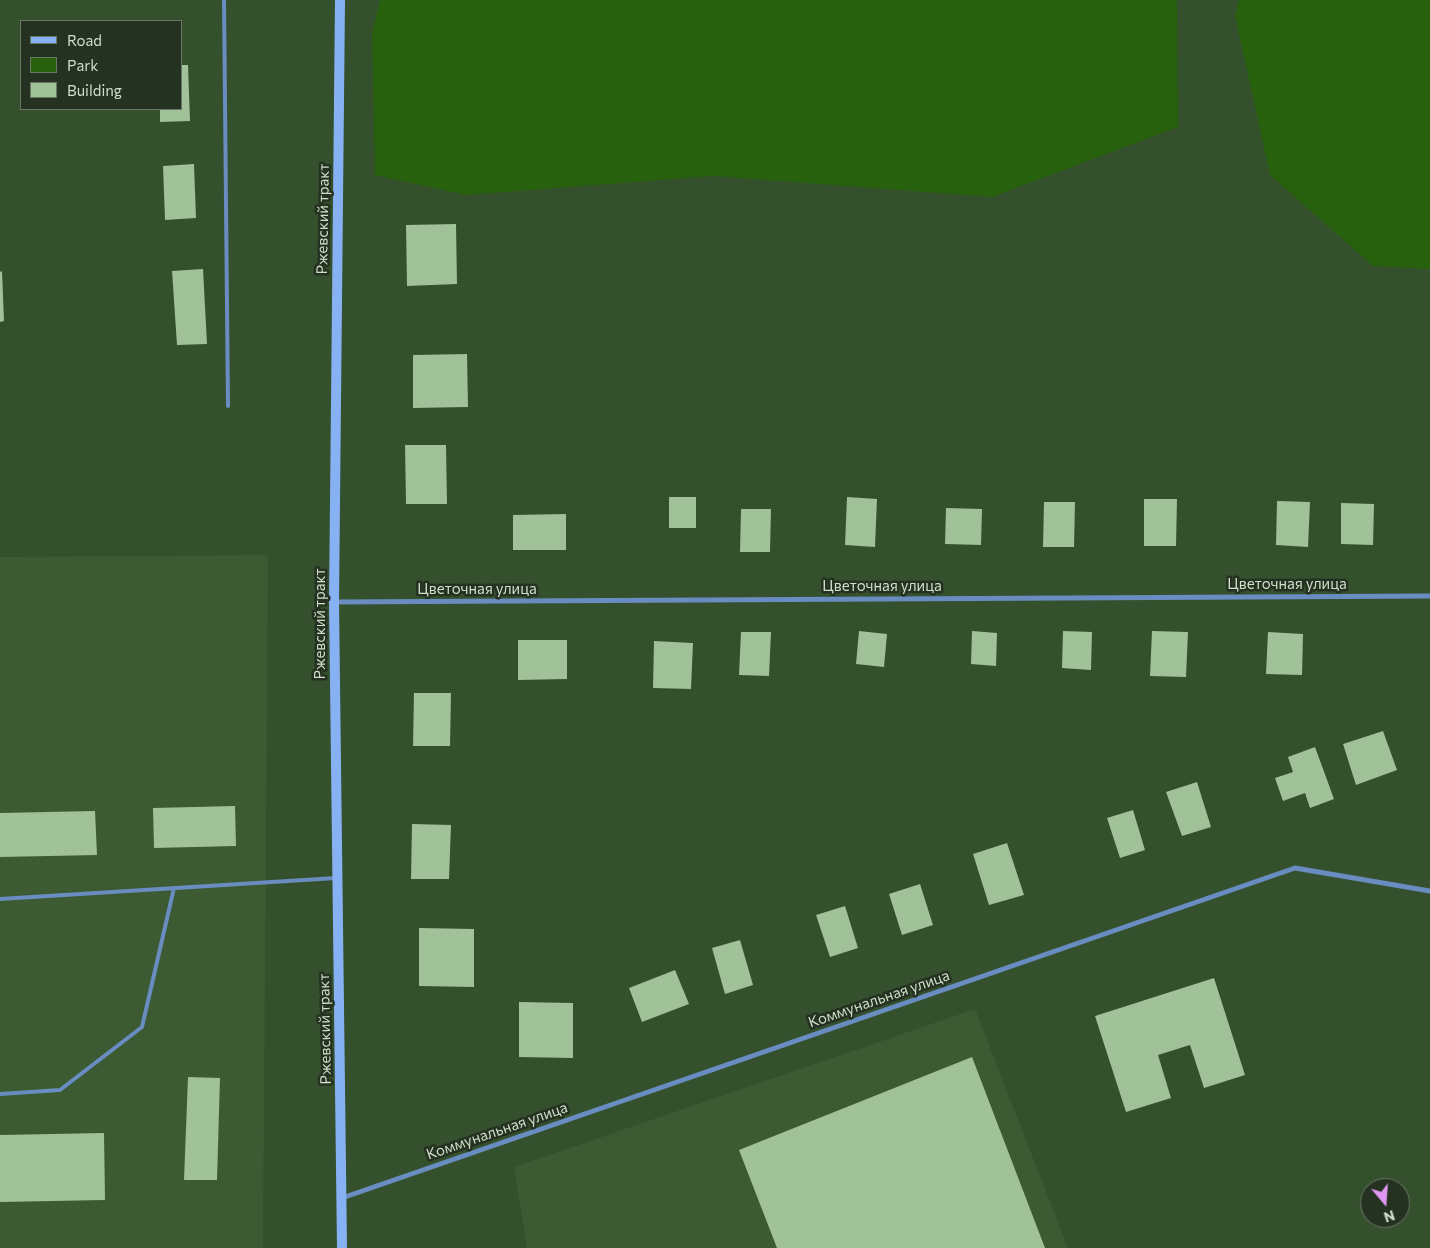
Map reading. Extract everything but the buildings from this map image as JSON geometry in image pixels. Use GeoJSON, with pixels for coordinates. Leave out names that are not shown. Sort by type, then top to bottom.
{"type":"FeatureCollection","features":[{"type":"Feature","properties":{"kind":"main road","name":"Ржевский тракт"},"geometry":{"type":"LineString","coordinates":[[340,0],[334,602],[342,1248]]}},
{"type":"Feature","properties":{"kind":"street","name":"Цветочная улица"},"geometry":{"type":"LineString","coordinates":[[334,602],[1430,596]]}},
{"type":"Feature","properties":{"kind":"street","name":"Коммунальная улица"},"geometry":{"type":"LineString","coordinates":[[342,1198],[1295,868],[1430,891]]}},
{"type":"Feature","properties":{"kind":"lane"},"geometry":{"type":"LineString","coordinates":[[224,0],[228,406]]}},
{"type":"Feature","properties":{"kind":"lane"},"geometry":{"type":"LineString","coordinates":[[0,899],[338,878]]}},
{"type":"Feature","properties":{"kind":"lane"},"geometry":{"type":"LineString","coordinates":[[0,1094],[60,1090],[142,1027],[174,888]]}},
{"type":"Feature","properties":{"kind":"shaded area"},"geometry":{"type":"Polygon","coordinates":[[[268,555],[263,1248],[0,1248],[0,557],[268,555]]]}},
{"type":"Feature","properties":{"kind":"shaded area"},"geometry":{"type":"Polygon","coordinates":[[[975,1009],[1068,1248],[527,1248],[514,1167],[975,1009]]]}},
{"type":"Feature","properties":{"kind":"green space"},"geometry":{"type":"Polygon","coordinates":[[[380,0],[1175,0],[1177,2],[1178,127],[992,197],[713,176],[466,195],[375,175],[372,34],[380,0]]]}},
{"type":"Feature","properties":{"kind":"green space"},"geometry":{"type":"Polygon","coordinates":[[[1239,0],[1430,0],[1430,269],[1373,266],[1270,175],[1235,16],[1239,0]]]}}]}
